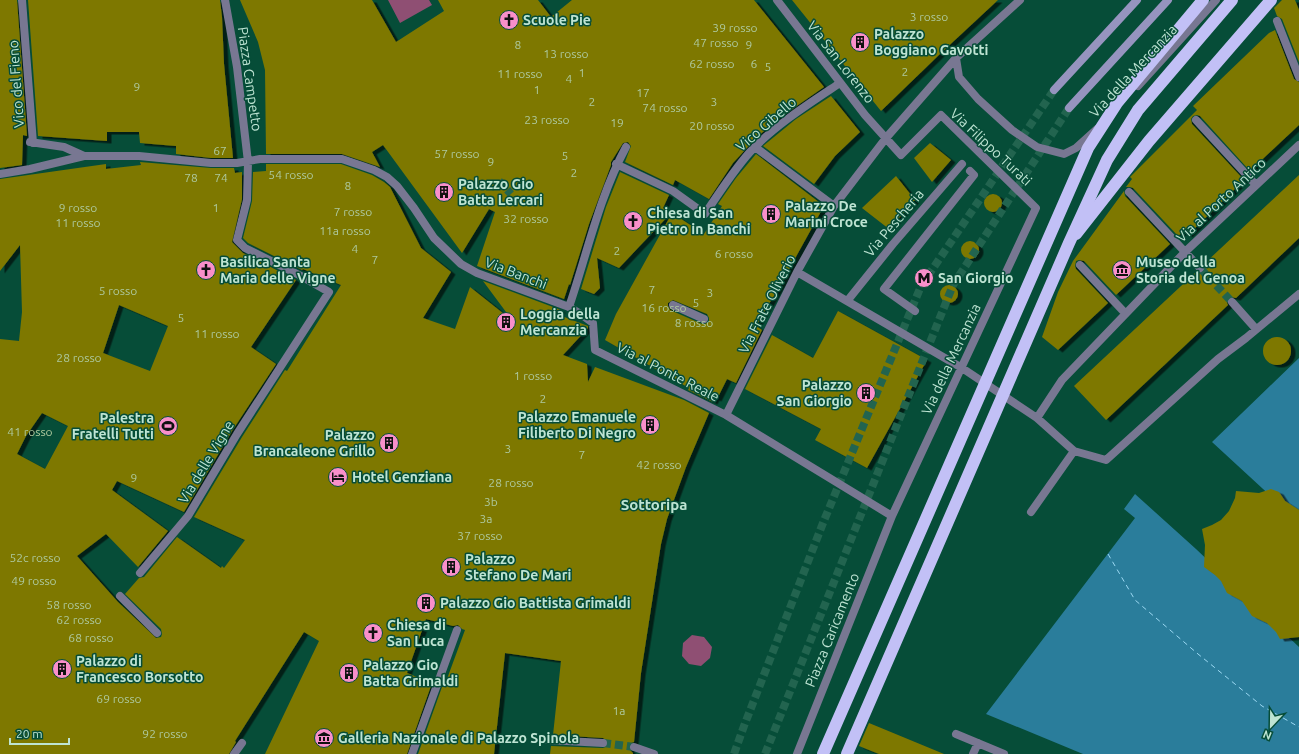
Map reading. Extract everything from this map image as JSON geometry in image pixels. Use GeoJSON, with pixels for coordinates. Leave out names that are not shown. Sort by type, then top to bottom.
{"type":"FeatureCollection","features":[{"type":"Feature","properties":{"kind":"highway"},"geometry":{"type":"LineString","coordinates":[[823,754],[1088,148],[1117,103],[1203,0]]}},
{"type":"Feature","properties":{"kind":"highway"},"geometry":{"type":"LineString","coordinates":[[847,754],[1069,242],[1107,160],[1138,110],[1232,0]]}},
{"type":"Feature","properties":{"kind":"highway"},"geometry":{"type":"LineString","coordinates":[[1069,242],[1149,141],[1271,0]]}},
{"type":"Feature","properties":{"kind":"main road"},"geometry":{"type":"LineString","coordinates":[[1054,90],[1137,0]]}},
{"type":"Feature","properties":{"kind":"main road"},"geometry":{"type":"LineString","coordinates":[[1069,108],[1168,0]]}},
{"type":"Feature","properties":{"kind":"street","name":"Vico del Fieno"},"geometry":{"type":"LineString","coordinates":[[22,0],[32,143],[64,147],[84,156]]}},
{"type":"Feature","properties":{"kind":"street","name":"Piazza Campetto"},"geometry":{"type":"LineString","coordinates":[[225,0],[237,67],[248,162],[247,200],[240,222],[237,240],[244,248],[301,276]]}},
{"type":"Feature","properties":{"kind":"street","name":"Via San Lorenzo"},"geometry":{"type":"LineString","coordinates":[[777,0],[865,115],[886,138]]}},
{"type":"Feature","properties":{"kind":"street"},"geometry":{"type":"LineString","coordinates":[[886,138],[956,58],[1020,0]]}},
{"type":"Feature","properties":{"kind":"street","name":"Via della Mercanzia"},"geometry":{"type":"LineString","coordinates":[[1064,154],[1076,148],[1113,114],[1216,0]]}},
{"type":"Feature","properties":{"kind":"street"},"geometry":{"type":"LineString","coordinates":[[1277,21],[1299,77]]}},
{"type":"Feature","properties":{"kind":"street","name":"Via Filippo Turati"},"geometry":{"type":"LineString","coordinates":[[956,58],[959,78],[978,99],[1012,130],[1037,147],[1064,154]]}},
{"type":"Feature","properties":{"kind":"street","name":"Vico Gibello"},"geometry":{"type":"LineString","coordinates":[[616,164],[676,194],[705,214],[740,164],[755,147],[798,111],[840,83]]}},
{"type":"Feature","properties":{"kind":"street","name":"Via Filippo Turati"},"geometry":{"type":"LineString","coordinates":[[886,138],[901,155],[940,115],[1036,208]]}},
{"type":"Feature","properties":{"kind":"street"},"geometry":{"type":"LineString","coordinates":[[1196,120],[1256,185]]}},
{"type":"Feature","properties":{"kind":"street","name":"Via Frate Oliverio"},"geometry":{"type":"LineString","coordinates":[[726,415],[797,272],[834,206],[886,138]]}},
{"type":"Feature","properties":{"kind":"street","name":"Via al Porto Antico"},"geometry":{"type":"LineString","coordinates":[[1037,418],[1062,380],[1125,313],[1186,251],[1299,144]]}},
{"type":"Feature","properties":{"kind":"street"},"geometry":{"type":"LineString","coordinates":[[566,306],[616,164],[626,147]]}},
{"type":"Feature","properties":{"kind":"street"},"geometry":{"type":"LineString","coordinates":[[755,147],[834,206]]}},
{"type":"Feature","properties":{"kind":"street","name":"Via Banchi"},"geometry":{"type":"LineString","coordinates":[[84,156],[139,156],[211,163],[237,163],[260,159],[342,159],[374,170],[387,177],[397,186],[434,238],[461,264],[477,273],[566,306],[593,323],[595,350],[599,352]]}},
{"type":"Feature","properties":{"kind":"street"},"geometry":{"type":"LineString","coordinates":[[0,174],[30,169],[84,156]]}},
{"type":"Feature","properties":{"kind":"street","name":"Via Pescheria"},"geometry":{"type":"LineString","coordinates":[[848,300],[893,244],[962,164]]}},
{"type":"Feature","properties":{"kind":"street"},"geometry":{"type":"LineString","coordinates":[[915,311],[884,289],[974,175],[970,171]]}},
{"type":"Feature","properties":{"kind":"street"},"geometry":{"type":"LineString","coordinates":[[1129,192],[1186,251],[1200,268]]}},
{"type":"Feature","properties":{"kind":"street","name":"Via della Mercanzia"},"geometry":{"type":"LineString","coordinates":[[900,501],[1036,208]]}},
{"type":"Feature","properties":{"kind":"street"},"geometry":{"type":"LineString","coordinates":[[1080,265],[1125,313]]}},
{"type":"Feature","properties":{"kind":"street"},"geometry":{"type":"LineString","coordinates":[[797,272],[848,300],[962,368],[1037,418],[1074,451],[1106,460],[1218,359],[1299,294]]}},
{"type":"Feature","properties":{"kind":"street","name":"Via delle Vigne"},"geometry":{"type":"LineString","coordinates":[[140,573],[188,516],[237,434],[329,292],[301,276]]}},
{"type":"Feature","properties":{"kind":"street"},"geometry":{"type":"LineString","coordinates":[[1232,302],[1256,329]]}},
{"type":"Feature","properties":{"kind":"street"},"geometry":{"type":"LineString","coordinates":[[673,305],[704,319]]}},
{"type":"Feature","properties":{"kind":"street","name":"Via al Ponte Reale"},"geometry":{"type":"LineString","coordinates":[[599,352],[726,415]]}},
{"type":"Feature","properties":{"kind":"street"},"geometry":{"type":"LineString","coordinates":[[726,415],[892,516]]}},
{"type":"Feature","properties":{"kind":"street"},"geometry":{"type":"LineString","coordinates":[[1031,512],[1074,451]]}},
{"type":"Feature","properties":{"kind":"street","name":"Piazza Caricamento"},"geometry":{"type":"LineString","coordinates":[[797,754],[892,516],[900,501]]}},
{"type":"Feature","properties":{"kind":"street"},"geometry":{"type":"LineString","coordinates":[[120,596],[157,632]]}},
{"type":"Feature","properties":{"kind":"street"},"geometry":{"type":"LineString","coordinates":[[412,754],[457,630]]}},
{"type":"Feature","properties":{"kind":"street"},"geometry":{"type":"LineString","coordinates":[[956,734],[1004,754]]}},
{"type":"Feature","properties":{"kind":"street"},"geometry":{"type":"LineString","coordinates":[[548,740],[603,743]]}},
{"type":"Feature","properties":{"kind":"street"},"geometry":{"type":"LineString","coordinates":[[234,754],[242,743]]}},
{"type":"Feature","properties":{"kind":"street"},"geometry":{"type":"LineString","coordinates":[[973,754],[978,743]]}},
{"type":"Feature","properties":{"kind":"street"},"geometry":{"type":"LineString","coordinates":[[634,747],[654,754]]}},
{"type":"Feature","properties":{"kind":"shaded area"},"geometry":{"type":"Polygon","coordinates":[[[388,0],[429,0],[432,5],[400,23],[388,0]]]}},
{"type":"Feature","properties":{"kind":"shaded area"},"geometry":{"type":"Polygon","coordinates":[[[692,635],[704,637],[712,647],[710,658],[701,666],[689,664],[682,656],[683,643],[692,635]]]}},
{"type":"Feature","properties":{"kind":"water"},"geometry":{"type":"Polygon","coordinates":[[[1299,358],[1299,522],[1212,442],[1299,358]]]}},
{"type":"Feature","properties":{"kind":"water"},"geometry":{"type":"Polygon","coordinates":[[[1135,494],[1196,549],[1299,647],[1299,754],[1083,754],[986,714],[1135,518],[1124,509],[1135,494]]]}},
{"type":"Feature","properties":{"kind":"building"},"geometry":{"type":"Polygon","coordinates":[[[0,0],[17,0],[27,136],[23,135],[22,165],[0,168],[0,0]]]}},
{"type":"Feature","properties":{"kind":"building"},"geometry":{"type":"Polygon","coordinates":[[[28,0],[220,0],[224,64],[233,158],[211,158],[176,154],[176,146],[140,143],[139,132],[107,132],[107,141],[38,136],[28,0]]]}},
{"type":"Feature","properties":{"kind":"building"},"geometry":{"type":"Polygon","coordinates":[[[240,0],[372,0],[396,42],[444,11],[438,0],[538,0],[551,17],[572,0],[754,0],[824,87],[778,119],[756,138],[733,163],[709,199],[675,180],[673,185],[625,162],[631,146],[628,142],[623,143],[611,162],[564,299],[477,266],[495,212],[489,209],[462,253],[383,145],[372,152],[380,167],[342,154],[266,154],[265,70],[258,42],[240,0]]]}},
{"type":"Feature","properties":{"kind":"building"},"geometry":{"type":"Polygon","coordinates":[[[792,0],[998,0],[881,111],[792,0]]]}},
{"type":"Feature","properties":{"kind":"building"},"geometry":{"type":"Polygon","coordinates":[[[1282,0],[1295,0],[1299,10],[1299,62],[1282,19],[1277,16],[1274,8],[1282,0]]]}},
{"type":"Feature","properties":{"kind":"building"},"geometry":{"type":"Polygon","coordinates":[[[1275,30],[1294,79],[1299,82],[1299,125],[1250,171],[1200,116],[1193,116],[1191,119],[1192,124],[1244,180],[1188,235],[1184,231],[1178,236],[1133,188],[1126,187],[1132,179],[1130,177],[1197,110],[1193,106],[1269,33],[1275,30]]]}},
{"type":"Feature","properties":{"kind":"building"},"geometry":{"type":"Polygon","coordinates":[[[831,96],[860,132],[835,156],[814,184],[763,146],[796,119],[831,96]]]}},
{"type":"Feature","properties":{"kind":"building"},"geometry":{"type":"Polygon","coordinates":[[[930,143],[951,160],[932,182],[914,158],[930,143]]]}},
{"type":"Feature","properties":{"kind":"building"},"geometry":{"type":"Polygon","coordinates":[[[756,154],[824,206],[756,326],[762,330],[736,383],[727,379],[717,399],[715,398],[713,402],[688,390],[689,388],[605,340],[616,314],[672,213],[704,234],[722,206],[718,204],[736,178],[756,154]],[[673,300],[668,303],[670,310],[702,324],[709,322],[707,314],[673,300]]]}},
{"type":"Feature","properties":{"kind":"building"},"geometry":{"type":"Polygon","coordinates":[[[140,162],[211,168],[234,168],[235,173],[242,172],[242,199],[232,242],[243,253],[296,280],[251,347],[276,364],[232,431],[184,512],[117,481],[112,490],[168,531],[138,567],[106,534],[77,556],[118,602],[156,638],[161,637],[161,629],[125,594],[139,578],[144,577],[177,537],[221,568],[222,566],[224,568],[245,540],[194,517],[242,437],[285,370],[287,371],[341,285],[303,269],[302,270],[248,243],[243,238],[252,201],[253,172],[266,171],[266,164],[341,164],[372,175],[390,187],[421,248],[451,272],[423,318],[455,329],[470,287],[504,314],[506,312],[483,281],[561,310],[559,315],[588,326],[588,328],[563,355],[587,364],[588,382],[595,367],[684,400],[709,413],[686,467],[667,519],[661,544],[641,673],[634,742],[629,746],[633,754],[550,754],[551,746],[603,748],[608,746],[608,741],[603,738],[553,735],[561,661],[505,653],[494,754],[418,754],[442,687],[444,687],[465,630],[458,625],[453,626],[426,619],[407,673],[432,683],[407,754],[265,754],[319,641],[304,632],[235,741],[236,742],[229,754],[0,754],[0,339],[19,341],[22,312],[20,245],[0,271],[0,179],[106,164],[106,169],[141,165],[140,162]],[[119,305],[103,353],[150,371],[168,326],[119,305]],[[42,413],[26,436],[17,454],[45,469],[68,426],[42,413]]]}},
{"type":"Feature","properties":{"kind":"building","name":"Chiesa di San Pietro in Banchi"},"geometry":{"type":"Polygon","coordinates":[[[620,172],[669,195],[663,208],[671,213],[619,268],[597,258],[600,288],[594,294],[581,289],[606,207],[620,172]]]}},
{"type":"Feature","properties":{"kind":"building"},"geometry":{"type":"Polygon","coordinates":[[[1299,175],[1299,238],[1236,298],[1228,298],[1228,305],[1106,420],[1074,386],[1196,272],[1203,272],[1205,269],[1204,264],[1299,175]]]}},
{"type":"Feature","properties":{"kind":"building"},"geometry":{"type":"Polygon","coordinates":[[[896,176],[915,200],[889,229],[862,208],[896,176]]]}},
{"type":"Feature","properties":{"kind":"building"},"geometry":{"type":"Polygon","coordinates":[[[1124,191],[1125,196],[1170,244],[1116,295],[1084,261],[1076,261],[1076,269],[1108,303],[1058,350],[1042,337],[1058,292],[1073,261],[1124,191]]]}},
{"type":"Feature","properties":{"kind":"building"},"geometry":{"type":"Polygon","coordinates":[[[993,194],[999,197],[1002,203],[999,209],[993,212],[987,209],[984,203],[987,197],[993,194]]]}},
{"type":"Feature","properties":{"kind":"building"},"geometry":{"type":"Polygon","coordinates":[[[970,241],[976,244],[979,250],[976,256],[970,259],[964,256],[961,250],[964,244],[970,241]]]}},
{"type":"Feature","properties":{"kind":"building"},"geometry":{"type":"Polygon","coordinates":[[[949,285],[955,288],[958,294],[955,300],[949,303],[943,300],[940,294],[943,288],[949,285]]]}},
{"type":"Feature","properties":{"kind":"building","name":"Palazzo San Giorgio"},"geometry":{"type":"Polygon","coordinates":[[[838,311],[927,360],[867,468],[815,440],[821,429],[745,389],[772,335],[813,358],[838,311]]]}},
{"type":"Feature","properties":{"kind":"building"},"geometry":{"type":"Polygon","coordinates":[[[1277,337],[1287,341],[1291,351],[1287,361],[1277,365],[1267,361],[1263,351],[1267,341],[1277,337]]]}},
{"type":"Feature","properties":{"kind":"building"},"geometry":{"type":"Polygon","coordinates":[[[1271,489],[1279,492],[1285,501],[1299,510],[1299,637],[1280,639],[1276,632],[1267,623],[1252,616],[1242,601],[1227,593],[1221,581],[1204,567],[1205,545],[1202,529],[1221,520],[1229,511],[1235,498],[1236,491],[1259,493],[1271,489]]]}},
{"type":"Feature","properties":{"kind":"building"},"geometry":{"type":"Polygon","coordinates":[[[869,723],[944,754],[879,754],[859,746],[869,723]]]}},
{"type":"Feature","properties":{"kind":"ferry route"},"geometry":{"type":"LineString","coordinates":[[1108,554],[1135,600],[1262,706],[1299,727]]}},
{"type":"Feature","properties":{"kind":"tunnel"},"geometry":{"type":"LineString","coordinates":[[734,754],[823,523],[921,286],[1054,90]]}},
{"type":"Feature","properties":{"kind":"tunnel"},"geometry":{"type":"LineString","coordinates":[[765,754],[953,285],[1069,108]]}},
{"type":"Feature","properties":{"kind":"tunnel"},"geometry":{"type":"LineString","coordinates":[[499,181],[511,194]]}},
{"type":"Feature","properties":{"kind":"tunnel"},"geometry":{"type":"LineString","coordinates":[[1200,268],[1232,302]]}},
{"type":"Feature","properties":{"kind":"tunnel"},"geometry":{"type":"LineString","coordinates":[[603,743],[634,747]]}},
{"type":"Feature","properties":{"kind":"place","name":"Scuole Pie"},"geometry":{"type":"Point","coordinates":[509,20]}},
{"type":"Feature","properties":{"kind":"place","name":"Palazzo Boggiano Gavotti"},"geometry":{"type":"Point","coordinates":[860,42]}},
{"type":"Feature","properties":{"kind":"place","name":"Palazzo Gio Batta Lercari"},"geometry":{"type":"Point","coordinates":[444,192]}},
{"type":"Feature","properties":{"kind":"place","name":"Palazzo De Marini Croce"},"geometry":{"type":"Point","coordinates":[771,214]}},
{"type":"Feature","properties":{"kind":"place","name":"Chiesa di San Pietro in Banchi"},"geometry":{"type":"Point","coordinates":[633,221]}},
{"type":"Feature","properties":{"kind":"place","name":"Basilica Santa Maria delle Vigne"},"geometry":{"type":"Point","coordinates":[206,270]}},
{"type":"Feature","properties":{"kind":"place","name":"Museo della Storia del Genoa"},"geometry":{"type":"Point","coordinates":[1122,270]}},
{"type":"Feature","properties":{"kind":"place","name":"San Giorgio"},"geometry":{"type":"Point","coordinates":[924,278]}},
{"type":"Feature","properties":{"kind":"place","name":"Loggia della Mercanzia"},"geometry":{"type":"Point","coordinates":[506,322]}},
{"type":"Feature","properties":{"kind":"place","name":"Palazzo San Giorgio"},"geometry":{"type":"Point","coordinates":[866,393]}},
{"type":"Feature","properties":{"kind":"place","name":"Palazzo Emanuele Filiberto Di Negro"},"geometry":{"type":"Point","coordinates":[650,425]}},
{"type":"Feature","properties":{"kind":"place","name":"Palestra Fratelli Tutti"},"geometry":{"type":"Point","coordinates":[168,426]}},
{"type":"Feature","properties":{"kind":"place","name":"Palazzo Brancaleone Grillo"},"geometry":{"type":"Point","coordinates":[389,443]}},
{"type":"Feature","properties":{"kind":"place","name":"Hotel Genziana"},"geometry":{"type":"Point","coordinates":[338,477]}},
{"type":"Feature","properties":{"kind":"place","name":"Palazzo Stefano De Mari"},"geometry":{"type":"Point","coordinates":[451,567]}},
{"type":"Feature","properties":{"kind":"place","name":"Palazzo Gio Battista Grimaldi"},"geometry":{"type":"Point","coordinates":[426,603]}},
{"type":"Feature","properties":{"kind":"place","name":"Chiesa di San Luca"},"geometry":{"type":"Point","coordinates":[373,633]}},
{"type":"Feature","properties":{"kind":"place","name":"Palazzo di Francesco Borsotto"},"geometry":{"type":"Point","coordinates":[62,669]}},
{"type":"Feature","properties":{"kind":"place","name":"Palazzo Gio Batta Grimaldi"},"geometry":{"type":"Point","coordinates":[349,673]}},
{"type":"Feature","properties":{"kind":"place","name":"Galleria Nazionale di Palazzo Spinola"},"geometry":{"type":"Point","coordinates":[324,738]}},
{"type":"Feature","properties":{"kind":"district","name":"Sottoripa"},"geometry":{"type":"Point","coordinates":[654,504]}}]}
